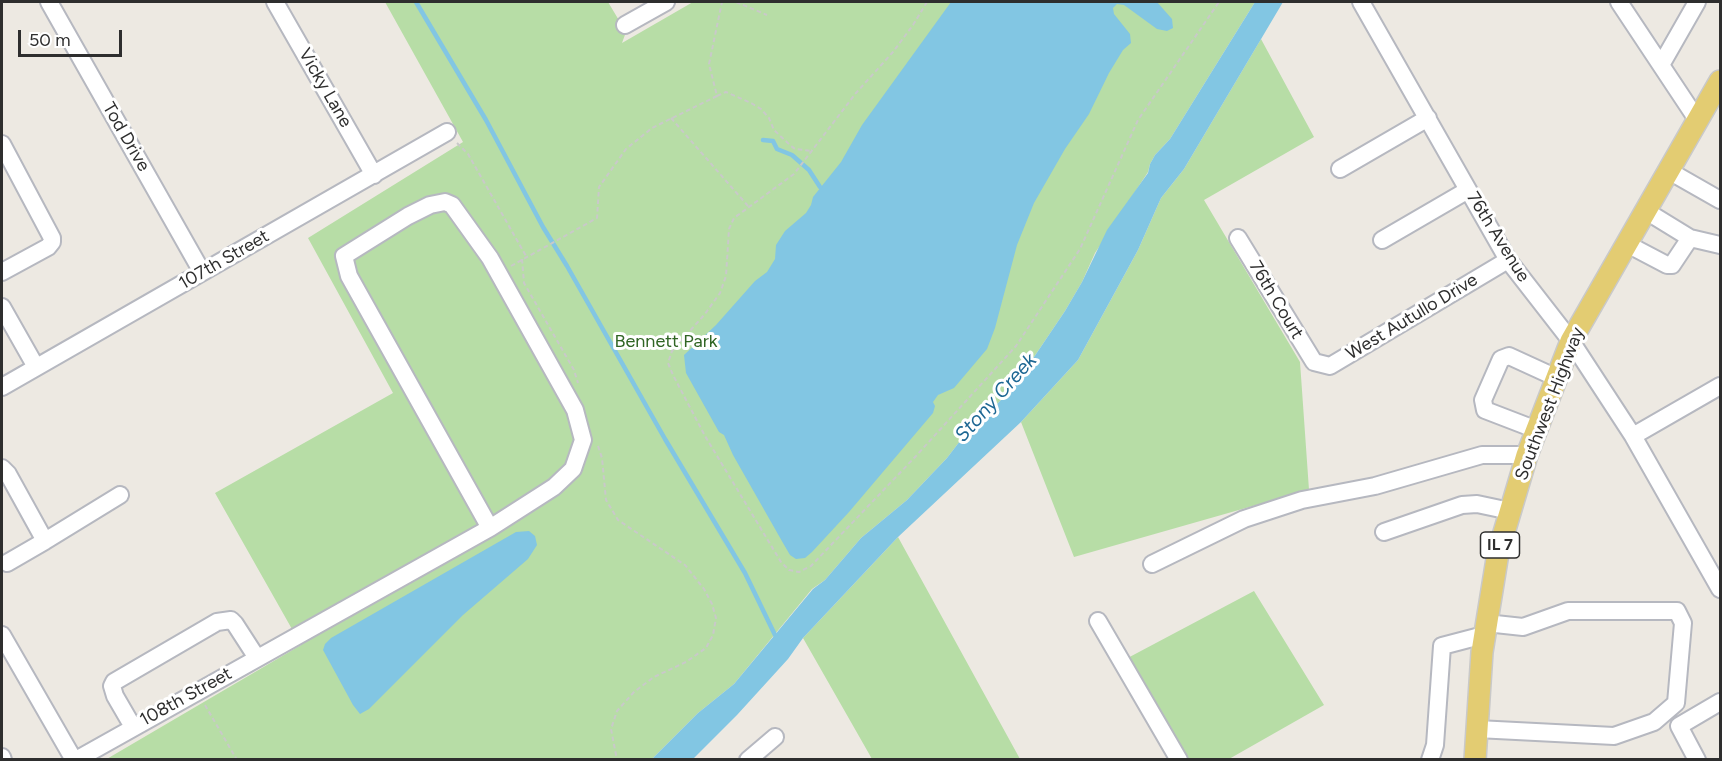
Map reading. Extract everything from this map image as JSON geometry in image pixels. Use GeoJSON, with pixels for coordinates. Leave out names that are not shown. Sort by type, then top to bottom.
{"type":"FeatureCollection","features":[{"type":"Feature","properties":{"kind":"main road","name":"Southwest Highway"},"geometry":{"type":"LineString","coordinates":[[1475,759],[1485,629],[1498,553],[1527,455],[1571,341],[1720,81]]}},
{"type":"Feature","properties":{"kind":"street","name":"Tod Drive"},"geometry":{"type":"LineString","coordinates":[[49,2],[202,272]]}},
{"type":"Feature","properties":{"kind":"street","name":"Vicky Lane"},"geometry":{"type":"LineString","coordinates":[[275,2],[374,175]]}},
{"type":"Feature","properties":{"kind":"street"},"geometry":{"type":"LineString","coordinates":[[625,25],[666,2]]}},
{"type":"Feature","properties":{"kind":"street","name":"76th Avenue"},"geometry":{"type":"LineString","coordinates":[[1361,2],[1508,260],[1571,341],[1633,436],[1720,589]]}},
{"type":"Feature","properties":{"kind":"street"},"geometry":{"type":"LineString","coordinates":[[1619,2],[1698,121]]}},
{"type":"Feature","properties":{"kind":"street"},"geometry":{"type":"LineString","coordinates":[[1661,65],[1697,2]]}},
{"type":"Feature","properties":{"kind":"street"},"geometry":{"type":"LineString","coordinates":[[1340,170],[1428,118]]}},
{"type":"Feature","properties":{"kind":"street","name":"107th Street"},"geometry":{"type":"LineString","coordinates":[[2,387],[447,132]]}},
{"type":"Feature","properties":{"kind":"street"},"geometry":{"type":"LineString","coordinates":[[2,144],[52,238],[48,247],[2,272]]}},
{"type":"Feature","properties":{"kind":"street"},"geometry":{"type":"LineString","coordinates":[[1669,171],[1720,200]]}},
{"type":"Feature","properties":{"kind":"street"},"geometry":{"type":"LineString","coordinates":[[1382,240],[1468,190]]}},
{"type":"Feature","properties":{"kind":"street","name":"108th Street"},"geometry":{"type":"LineString","coordinates":[[75,759],[490,528],[554,487],[573,469],[583,440],[575,410],[490,258],[452,205],[445,202],[430,205],[408,216],[344,256],[349,276],[490,528]]}},
{"type":"Feature","properties":{"kind":"street"},"geometry":{"type":"LineString","coordinates":[[1646,211],[1690,238],[1720,245]]}},
{"type":"Feature","properties":{"kind":"street","name":"76th Court"},"geometry":{"type":"LineString","coordinates":[[1238,238],[1314,362]]}},
{"type":"Feature","properties":{"kind":"street"},"geometry":{"type":"LineString","coordinates":[[1627,244],[1667,265],[1672,265],[1690,238]]}},
{"type":"Feature","properties":{"kind":"street","name":"West Autullo Drive"},"geometry":{"type":"LineString","coordinates":[[1314,362],[1330,366],[1508,260]]}},
{"type":"Feature","properties":{"kind":"street"},"geometry":{"type":"LineString","coordinates":[[2,307],[36,367]]}},
{"type":"Feature","properties":{"kind":"street"},"geometry":{"type":"LineString","coordinates":[[1537,430],[1485,410],[1483,400],[1501,359],[1509,356],[1557,378]]}},
{"type":"Feature","properties":{"kind":"street"},"geometry":{"type":"LineString","coordinates":[[1633,436],[1720,386]]}},
{"type":"Feature","properties":{"kind":"street"},"geometry":{"type":"LineString","coordinates":[[1152,564],[1244,519],[1302,500],[1375,486],[1482,455],[1527,455]]}},
{"type":"Feature","properties":{"kind":"street"},"geometry":{"type":"LineString","coordinates":[[2,468],[8,474],[45,541]]}},
{"type":"Feature","properties":{"kind":"street"},"geometry":{"type":"LineString","coordinates":[[7,563],[120,495]]}},
{"type":"Feature","properties":{"kind":"street"},"geometry":{"type":"LineString","coordinates":[[1384,532],[1462,505],[1477,504],[1510,511]]}},
{"type":"Feature","properties":{"kind":"street"},"geometry":{"type":"LineString","coordinates":[[1430,759],[1435,745],[1442,646],[1485,629],[1523,627],[1568,610],[1677,611],[1683,623],[1676,703],[1654,722],[1614,736],[1477,729]]}},
{"type":"Feature","properties":{"kind":"street"},"geometry":{"type":"LineString","coordinates":[[133,727],[115,696],[112,686],[114,682],[217,622],[231,620],[236,624],[257,658]]}},
{"type":"Feature","properties":{"kind":"street"},"geometry":{"type":"LineString","coordinates":[[1098,621],[1179,759]]}},
{"type":"Feature","properties":{"kind":"street"},"geometry":{"type":"LineString","coordinates":[[2,635],[75,759]]}},
{"type":"Feature","properties":{"kind":"street"},"geometry":{"type":"LineString","coordinates":[[1697,759],[1679,726],[1720,702]]}},
{"type":"Feature","properties":{"kind":"street"},"geometry":{"type":"LineString","coordinates":[[748,759],[775,737]]}},
{"type":"Feature","properties":{"kind":"path"},"geometry":{"type":"LineString","coordinates":[[717,96],[709,64],[722,2]]}},
{"type":"Feature","properties":{"kind":"path"},"geometry":{"type":"LineString","coordinates":[[736,2],[767,15]]}},
{"type":"Feature","properties":{"kind":"path"},"geometry":{"type":"LineString","coordinates":[[927,2],[893,52],[856,93],[794,174],[734,218],[729,229],[726,276],[720,293],[705,314],[672,351],[668,363],[705,436],[781,562],[789,570],[799,572],[811,566],[916,456],[1016,346],[1080,249],[1138,120],[1219,2]]}},
{"type":"Feature","properties":{"kind":"path"},"geometry":{"type":"LineString","coordinates":[[447,132],[468,154],[526,256],[597,218],[599,187],[626,149],[652,128],[726,92],[761,109],[769,118],[774,130],[795,149],[811,152]]}},
{"type":"Feature","properties":{"kind":"path"},"geometry":{"type":"LineString","coordinates":[[671,118],[748,206]]}},
{"type":"Feature","properties":{"kind":"path"},"geometry":{"type":"LineString","coordinates":[[522,259],[524,283],[574,370],[581,392]]}},
{"type":"Feature","properties":{"kind":"path"},"geometry":{"type":"LineString","coordinates":[[595,436],[602,458],[606,500],[618,520],[685,565],[704,589],[716,618],[713,635],[706,648],[686,662],[654,677],[634,692],[617,711],[611,729],[617,759]]}},
{"type":"Feature","properties":{"kind":"path"},"geometry":{"type":"LineString","coordinates":[[196,691],[237,759]]}},
{"type":"Feature","properties":{"kind":"green space","name":"Bennett Park"},"geometry":{"type":"Polygon","coordinates":[[[385,2],[608,2],[626,32],[622,43],[693,2],[1255,2],[1170,139],[1155,155],[1148,172],[1095,253],[1065,311],[1005,396],[960,441],[907,500],[861,538],[825,580],[812,589],[734,684],[698,713],[652,759],[105,760],[301,645],[215,493],[393,393],[308,238],[463,142],[385,2]]]}},
{"type":"Feature","properties":{"kind":"green space"},"geometry":{"type":"Polygon","coordinates":[[[1261,39],[1314,137],[1204,200],[1300,362],[1309,490],[1074,557],[1021,422],[1078,360],[1138,250],[1161,198],[1184,169],[1261,39]]]}},
{"type":"Feature","properties":{"kind":"green space"},"geometry":{"type":"Polygon","coordinates":[[[898,537],[1020,759],[872,759],[803,638],[898,537]]]}},
{"type":"Feature","properties":{"kind":"green space"},"geometry":{"type":"Polygon","coordinates":[[[1254,591],[1324,705],[1229,759],[1179,759],[1122,661],[1254,591]]]}},
{"type":"Feature","properties":{"kind":"water"},"geometry":{"type":"Polygon","coordinates":[[[951,2],[1157,2],[1172,19],[1173,28],[1167,31],[1157,29],[1124,5],[1117,4],[1113,8],[1114,14],[1130,34],[1131,43],[1123,50],[1109,73],[1089,114],[1065,149],[1034,203],[1017,245],[995,328],[987,349],[954,388],[938,395],[933,402],[935,406],[933,413],[849,512],[812,552],[805,558],[796,559],[790,555],[724,435],[719,432],[686,373],[684,355],[716,325],[755,281],[767,272],[775,259],[776,245],[785,231],[806,213],[813,197],[841,162],[862,125],[951,2]]]}},
{"type":"Feature","properties":{"kind":"water"},"geometry":{"type":"Polygon","coordinates":[[[1255,2],[1283,2],[1184,169],[1161,198],[1138,250],[1078,360],[1021,422],[898,537],[803,638],[788,659],[737,715],[693,759],[652,759],[698,713],[734,684],[813,589],[825,580],[861,538],[907,500],[960,441],[1005,396],[1065,311],[1107,230],[1148,173],[1155,155],[1170,139],[1255,2]]]}},
{"type":"Feature","properties":{"kind":"water"},"geometry":{"type":"Polygon","coordinates":[[[529,531],[535,536],[537,545],[528,559],[463,615],[369,709],[360,714],[323,650],[325,644],[331,638],[516,532],[529,531]]]}},
{"type":"Feature","properties":{"kind":"waterway"},"geometry":{"type":"LineString","coordinates":[[416,2],[486,120],[543,227],[665,439],[745,573],[775,635]]}},
{"type":"Feature","properties":{"kind":"waterway"},"geometry":{"type":"LineString","coordinates":[[763,140],[773,141],[777,149],[792,155],[809,170],[820,187]]}},
{"type":"Feature","properties":{"kind":"water label","name":"Stony Creek"},"geometry":{"type":"Point","coordinates":[996,398]}}]}
